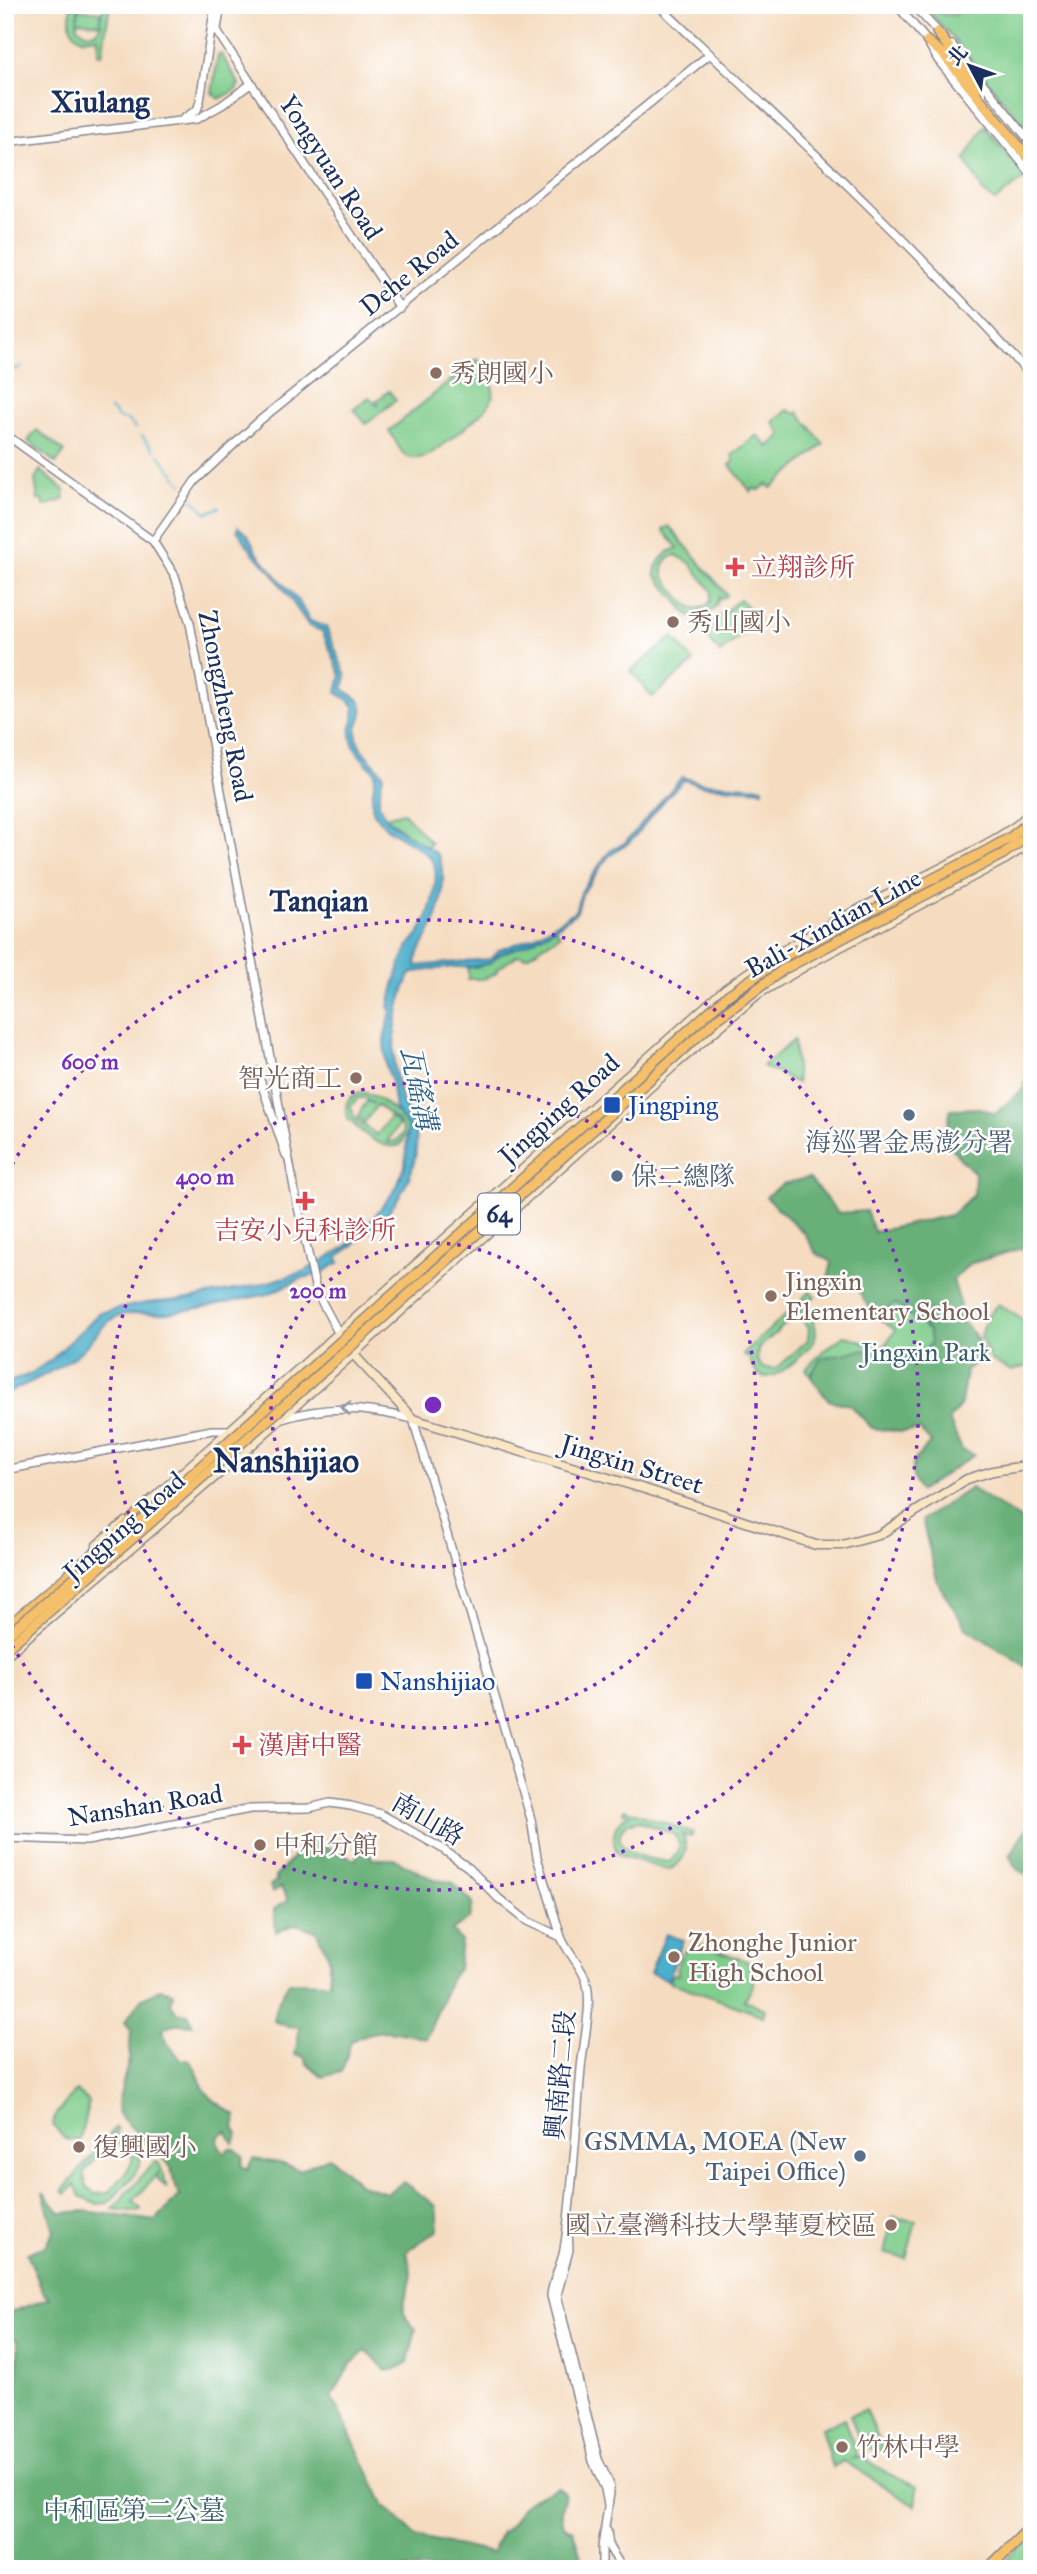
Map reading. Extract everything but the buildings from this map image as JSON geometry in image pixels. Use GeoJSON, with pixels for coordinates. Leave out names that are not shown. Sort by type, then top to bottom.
{"type":"FeatureCollection","features":[{"type":"Feature","properties":{"kind":"highway"},"geometry":{"type":"LineString","coordinates":[[937,32],[1032,155]]}},
{"type":"Feature","properties":{"kind":"highway"},"geometry":{"type":"LineString","coordinates":[[928,41],[953,66],[1032,162]]}},
{"type":"Feature","properties":{"kind":"highway","name":"Bali-Xindian Line"},"geometry":{"type":"LineString","coordinates":[[5,1637],[124,1535],[728,995],[787,955],[990,849],[1032,820]]}},
{"type":"Feature","properties":{"kind":"highway","name":"Bali-Xindian Line"},"geometry":{"type":"LineString","coordinates":[[5,1650],[270,1419],[744,997],[784,969],[1003,855],[1032,833]]}},
{"type":"Feature","properties":{"kind":"highway"},"geometry":{"type":"LineString","coordinates":[[5,1629],[142,1509]]}},
{"type":"Feature","properties":{"kind":"highway"},"geometry":{"type":"LineString","coordinates":[[988,2569],[1032,2526]]}},
{"type":"Feature","properties":{"kind":"main road","name":"Jingping Road"},"geometry":{"type":"LineString","coordinates":[[5,1623],[142,1509],[698,1012],[745,974],[803,940],[984,845],[1017,825],[1032,811]]}},
{"type":"Feature","properties":{"kind":"main road","name":"Jingping Road"},"geometry":{"type":"LineString","coordinates":[[5,1656],[279,1420],[677,1063],[758,994],[803,967],[1006,859],[1032,842]]}},
{"type":"Feature","properties":{"kind":"main road"},"geometry":{"type":"LineString","coordinates":[[353,1354],[413,1419]]}},
{"type":"Feature","properties":{"kind":"main road","name":"Jingxin Street"},"geometry":{"type":"LineString","coordinates":[[413,1419],[694,1504],[816,1545],[842,1545],[879,1535],[959,1483],[993,1471],[1032,1465]]}},
{"type":"Feature","properties":{"kind":"main road"},"geometry":{"type":"LineString","coordinates":[[230,1430],[279,1420]]}},
{"type":"Feature","properties":{"kind":"main road","name":"Jingping Road"},"geometry":{"type":"LineString","coordinates":[[5,1642],[138,1529],[155,1497]]}},
{"type":"Feature","properties":{"kind":"street"},"geometry":{"type":"LineString","coordinates":[[172,122],[192,115],[197,110],[215,5]]}},
{"type":"Feature","properties":{"kind":"street"},"geometry":{"type":"LineString","coordinates":[[221,5],[217,29],[221,37]]}},
{"type":"Feature","properties":{"kind":"street"},"geometry":{"type":"LineString","coordinates":[[658,5],[876,213],[1032,376]]}},
{"type":"Feature","properties":{"kind":"street"},"geometry":{"type":"LineString","coordinates":[[897,5],[1032,175]]}},
{"type":"Feature","properties":{"kind":"street"},"geometry":{"type":"LineString","coordinates":[[913,5],[937,32],[952,44],[1032,144]]}},
{"type":"Feature","properties":{"kind":"street","name":"Yongyuan Road"},"geometry":{"type":"LineString","coordinates":[[212,24],[400,308]]}},
{"type":"Feature","properties":{"kind":"street","name":"Dehe Road"},"geometry":{"type":"LineString","coordinates":[[153,541],[195,481],[225,452],[304,384],[710,54]]}},
{"type":"Feature","properties":{"kind":"street"},"geometry":{"type":"LineString","coordinates":[[5,142],[197,119],[252,83]]}},
{"type":"Feature","properties":{"kind":"street","name":"Zhongzheng Road"},"geometry":{"type":"LineString","coordinates":[[5,434],[153,541],[175,576],[190,623],[290,1162]]}},
{"type":"Feature","properties":{"kind":"street"},"geometry":{"type":"LineString","coordinates":[[257,1071],[283,1149],[290,1162],[316,1291],[338,1334],[353,1354]]}},
{"type":"Feature","properties":{"kind":"street","name":"Jingxin Street"},"geometry":{"type":"LineString","coordinates":[[279,1420],[307,1411],[333,1408],[373,1410],[413,1419]]}},
{"type":"Feature","properties":{"kind":"street","name":"興南路二段"},"geometry":{"type":"LineString","coordinates":[[413,1419],[531,1819],[537,1857],[561,1937],[565,1949],[586,1978],[586,2034],[568,2224],[551,2296],[593,2461],[605,2489],[606,2516]]}},
{"type":"Feature","properties":{"kind":"street"},"geometry":{"type":"LineString","coordinates":[[5,1470],[212,1430],[230,1430]]}},
{"type":"Feature","properties":{"kind":"street","name":"南山路"},"geometry":{"type":"LineString","coordinates":[[5,1838],[87,1841],[250,1809],[309,1808],[330,1803],[351,1806],[382,1814],[431,1843],[468,1868],[498,1898],[527,1921],[561,1937]]}},
{"type":"Feature","properties":{"kind":"street"},"geometry":{"type":"LineString","coordinates":[[602,2569],[606,2516]]}},
{"type":"Feature","properties":{"kind":"street"},"geometry":{"type":"LineString","coordinates":[[606,2516],[609,2547],[619,2563],[618,2569]]}},
{"type":"Feature","properties":{"kind":"green space"},"geometry":{"type":"Polygon","coordinates":[[[72,5],[78,5],[77,19],[79,9],[101,12],[100,23],[103,5],[110,5],[102,54],[98,54],[98,37],[82,39],[71,29],[72,5]],[[77,21],[77,27],[88,34],[97,31],[101,24],[77,21]]]}},
{"type":"Feature","properties":{"kind":"green space"},"geometry":{"type":"Polygon","coordinates":[[[923,5],[933,5],[941,14],[955,15],[963,5],[1032,5],[1032,136],[951,36],[923,5]]]}},
{"type":"Feature","properties":{"kind":"green space"},"geometry":{"type":"Polygon","coordinates":[[[221,54],[239,84],[236,90],[219,99],[212,93],[218,55],[221,54]]]}},
{"type":"Feature","properties":{"kind":"green space"},"geometry":{"type":"Polygon","coordinates":[[[985,126],[1026,177],[995,201],[984,193],[965,159],[985,126]]]}},
{"type":"Feature","properties":{"kind":"green space"},"geometry":{"type":"Polygon","coordinates":[[[477,359],[481,363],[473,370],[487,378],[493,387],[486,409],[427,456],[406,456],[389,431],[477,359]]]}},
{"type":"Feature","properties":{"kind":"green space"},"geometry":{"type":"Polygon","coordinates":[[[389,391],[396,400],[366,424],[354,409],[369,397],[377,406],[379,404],[376,401],[389,391]]]}},
{"type":"Feature","properties":{"kind":"green space"},"geometry":{"type":"Polygon","coordinates":[[[788,410],[795,414],[798,412],[824,444],[771,488],[767,484],[758,491],[755,488],[751,492],[730,465],[734,461],[732,455],[757,435],[768,447],[782,435],[773,422],[788,410]]]}},
{"type":"Feature","properties":{"kind":"green space"},"geometry":{"type":"Polygon","coordinates":[[[37,430],[65,452],[56,463],[28,441],[37,430]]]}},
{"type":"Feature","properties":{"kind":"green space"},"geometry":{"type":"Polygon","coordinates":[[[40,470],[64,490],[65,499],[44,506],[43,500],[38,500],[35,479],[40,470]]]}},
{"type":"Feature","properties":{"kind":"green space"},"geometry":{"type":"Polygon","coordinates":[[[669,526],[727,595],[721,599],[719,597],[715,607],[707,613],[697,616],[687,614],[655,574],[662,557],[678,548],[663,530],[669,526]],[[676,555],[672,556],[665,563],[663,573],[679,597],[698,609],[711,601],[712,591],[689,562],[676,555]]]}},
{"type":"Feature","properties":{"kind":"green space"},"geometry":{"type":"Polygon","coordinates":[[[740,599],[759,620],[720,653],[702,631],[740,599]]]}},
{"type":"Feature","properties":{"kind":"green space"},"geometry":{"type":"Polygon","coordinates":[[[673,637],[694,662],[652,697],[631,671],[673,637]]]}},
{"type":"Feature","properties":{"kind":"green space"},"geometry":{"type":"Polygon","coordinates":[[[403,812],[431,843],[428,847],[414,840],[386,817],[403,812]]]}},
{"type":"Feature","properties":{"kind":"green space"},"geometry":{"type":"Polygon","coordinates":[[[555,928],[560,935],[526,957],[518,955],[496,970],[497,973],[483,979],[468,979],[468,967],[486,963],[555,928]]]}},
{"type":"Feature","properties":{"kind":"green space"},"geometry":{"type":"Polygon","coordinates":[[[794,1040],[797,1083],[763,1066],[794,1040]]]}},
{"type":"Feature","properties":{"kind":"green space","name":"Jingxin Park"},"geometry":{"type":"Polygon","coordinates":[[[1031,1060],[1032,1245],[969,1264],[953,1280],[961,1321],[974,1334],[985,1355],[966,1370],[961,1404],[949,1420],[962,1450],[974,1455],[920,1491],[913,1475],[913,1464],[931,1442],[920,1430],[900,1432],[872,1428],[850,1405],[828,1400],[810,1376],[821,1358],[862,1350],[918,1358],[931,1343],[929,1331],[895,1303],[875,1319],[849,1278],[834,1288],[828,1279],[832,1262],[816,1253],[804,1233],[766,1197],[782,1184],[809,1178],[838,1213],[866,1211],[874,1232],[951,1215],[974,1194],[975,1173],[954,1152],[948,1139],[951,1109],[981,1108],[995,1114],[1024,1088],[1031,1060]]]}},
{"type":"Feature","properties":{"kind":"green space"},"geometry":{"type":"Polygon","coordinates":[[[360,1092],[374,1096],[402,1119],[408,1132],[400,1145],[386,1146],[379,1143],[348,1119],[346,1106],[349,1099],[360,1092]],[[358,1098],[351,1106],[354,1118],[377,1135],[390,1117],[399,1124],[387,1142],[397,1140],[403,1131],[399,1122],[377,1105],[365,1122],[357,1117],[367,1101],[374,1104],[366,1098],[358,1098]]]}},
{"type":"Feature","properties":{"kind":"green space","name":"Jingxin Park"},"geometry":{"type":"Polygon","coordinates":[[[946,1279],[953,1311],[973,1339],[828,1394],[806,1369],[823,1351],[844,1336],[884,1347],[895,1330],[880,1319],[886,1302],[946,1279]]]}},
{"type":"Feature","properties":{"kind":"green space"},"geometry":{"type":"Polygon","coordinates":[[[811,1291],[815,1296],[800,1311],[812,1317],[816,1333],[814,1341],[797,1359],[776,1374],[763,1376],[752,1366],[749,1355],[746,1357],[743,1354],[811,1291]],[[800,1318],[791,1319],[758,1349],[757,1360],[763,1368],[776,1369],[808,1340],[809,1327],[800,1318]]]}},
{"type":"Feature","properties":{"kind":"green space"},"geometry":{"type":"Polygon","coordinates":[[[998,1304],[1032,1323],[1030,1365],[1011,1371],[990,1359],[981,1337],[986,1318],[998,1304]]]}},
{"type":"Feature","properties":{"kind":"green space"},"geometry":{"type":"Polygon","coordinates":[[[971,1488],[1032,1527],[1032,1675],[1031,1670],[966,1628],[938,1583],[922,1520],[971,1488]]]}},
{"type":"Feature","properties":{"kind":"green space"},"geometry":{"type":"Polygon","coordinates":[[[624,1809],[693,1833],[691,1837],[682,1835],[686,1846],[681,1861],[667,1870],[619,1855],[614,1844],[614,1832],[619,1822],[629,1815],[623,1813],[624,1809]],[[638,1821],[626,1824],[620,1833],[620,1841],[624,1847],[641,1856],[669,1862],[677,1854],[680,1845],[674,1834],[638,1821]]]}},
{"type":"Feature","properties":{"kind":"green space"},"geometry":{"type":"Polygon","coordinates":[[[1032,1823],[1032,1878],[1017,1869],[1010,1857],[1023,1833],[1032,1823]]]}},
{"type":"Feature","properties":{"kind":"green space"},"geometry":{"type":"Polygon","coordinates":[[[307,1842],[356,1860],[361,1851],[370,1853],[372,1859],[395,1859],[434,1880],[452,1882],[473,1903],[470,1918],[452,1931],[461,1941],[458,1968],[450,1980],[426,2039],[388,2031],[361,2036],[351,2041],[342,2072],[322,2077],[308,2065],[303,2056],[295,2055],[300,2027],[274,2021],[278,2001],[289,1982],[329,1983],[329,1957],[316,1931],[296,1924],[276,1932],[274,1909],[288,1900],[281,1887],[272,1892],[270,1885],[277,1881],[275,1877],[307,1842]]]}},
{"type":"Feature","properties":{"kind":"green space"},"geometry":{"type":"Polygon","coordinates":[[[695,1943],[747,1961],[753,1972],[754,1982],[744,2000],[765,2009],[763,2016],[670,1982],[673,1974],[678,1975],[681,1956],[695,1943]]]}},
{"type":"Feature","properties":{"kind":"green space","name":"中和區第二公墓"},"geometry":{"type":"Polygon","coordinates":[[[160,1989],[173,1992],[171,2004],[178,2013],[188,2014],[193,2025],[178,2024],[166,2027],[163,2029],[166,2042],[182,2060],[188,2060],[194,2066],[208,2095],[237,2116],[234,2128],[238,2134],[233,2143],[226,2131],[218,2137],[219,2147],[225,2153],[229,2148],[235,2149],[243,2156],[241,2165],[247,2169],[253,2159],[280,2163],[299,2170],[329,2157],[361,2185],[387,2193],[403,2182],[436,2206],[438,2230],[407,2251],[411,2279],[404,2311],[416,2329],[408,2362],[386,2371],[365,2351],[350,2365],[332,2397],[385,2506],[416,2536],[492,2553],[501,2532],[509,2527],[526,2503],[558,2487],[565,2493],[561,2511],[564,2526],[573,2530],[581,2558],[571,2569],[5,2569],[5,2410],[18,2393],[18,2340],[5,2337],[5,2314],[50,2298],[44,2294],[27,2253],[46,2246],[54,2232],[43,2192],[60,2213],[84,2211],[155,2221],[180,2195],[175,2187],[171,2167],[119,2115],[118,2102],[129,2060],[131,2030],[125,2022],[141,1999],[160,1989]]]}},
{"type":"Feature","properties":{"kind":"green space"},"geometry":{"type":"Polygon","coordinates":[[[76,2091],[89,2102],[79,2141],[65,2139],[53,2125],[56,2114],[76,2091]]]}},
{"type":"Feature","properties":{"kind":"green space"},"geometry":{"type":"Polygon","coordinates":[[[116,2127],[118,2130],[114,2135],[134,2144],[139,2151],[138,2167],[108,2203],[97,2204],[80,2197],[75,2184],[66,2194],[62,2191],[116,2127]],[[114,2142],[106,2146],[83,2174],[87,2187],[95,2194],[108,2193],[126,2172],[132,2158],[131,2152],[125,2146],[114,2142]]]}},
{"type":"Feature","properties":{"kind":"green space"},"geometry":{"type":"Polygon","coordinates":[[[154,2162],[157,2162],[164,2175],[166,2187],[157,2178],[158,2173],[133,2201],[141,2209],[138,2212],[113,2209],[154,2162]]]}},
{"type":"Feature","properties":{"kind":"green space"},"geometry":{"type":"Polygon","coordinates":[[[893,2217],[916,2221],[906,2259],[884,2253],[893,2217]]]}},
{"type":"Feature","properties":{"kind":"green space"},"geometry":{"type":"Polygon","coordinates":[[[866,2410],[884,2451],[862,2447],[850,2415],[866,2410]]]}},
{"type":"Feature","properties":{"kind":"green space"},"geometry":{"type":"Polygon","coordinates":[[[845,2418],[857,2456],[851,2459],[861,2456],[889,2474],[917,2487],[915,2506],[844,2461],[832,2467],[821,2428],[845,2418]]]}},
{"type":"Feature","properties":{"kind":"green space"},"geometry":{"type":"Polygon","coordinates":[[[1032,2535],[1032,2569],[995,2569],[1032,2535]]]}},
{"type":"Feature","properties":{"kind":"water"},"geometry":{"type":"Polygon","coordinates":[[[238,527],[247,534],[257,553],[299,602],[310,621],[326,627],[346,676],[343,688],[361,704],[358,742],[383,774],[379,800],[382,812],[395,826],[438,855],[443,885],[440,907],[433,927],[418,954],[416,966],[491,959],[499,950],[532,938],[575,911],[582,890],[605,857],[625,843],[682,777],[703,783],[763,787],[763,790],[703,786],[684,780],[630,842],[608,857],[582,894],[577,912],[555,928],[529,943],[500,954],[490,963],[414,972],[410,975],[396,1022],[394,1055],[398,1087],[415,1126],[413,1166],[396,1202],[368,1233],[337,1257],[340,1262],[320,1274],[303,1278],[268,1294],[172,1313],[116,1317],[72,1358],[5,1394],[5,1384],[30,1374],[52,1359],[99,1313],[258,1285],[303,1272],[344,1248],[361,1233],[395,1190],[405,1166],[408,1127],[395,1109],[391,1079],[386,1066],[384,1039],[399,970],[408,947],[424,924],[430,908],[435,867],[425,853],[378,819],[372,805],[375,772],[358,754],[352,742],[351,729],[355,710],[347,699],[337,693],[341,675],[322,631],[309,626],[271,571],[253,553],[237,530],[238,527]]]}},
{"type":"Feature","properties":{"kind":"water"},"geometry":{"type":"Polygon","coordinates":[[[666,1934],[683,1940],[668,1980],[650,1973],[666,1934]]]}},
{"type":"Feature","properties":{"kind":"waterway","name":"瓦磘溝"},"geometry":{"type":"LineString","coordinates":[[11,366],[18,370],[22,365]]}},
{"type":"Feature","properties":{"kind":"waterway","name":"瓦磘溝"},"geometry":{"type":"LineString","coordinates":[[110,409],[120,419],[128,420],[136,429]]}},
{"type":"Feature","properties":{"kind":"waterway","name":"瓦磘溝"},"geometry":{"type":"LineString","coordinates":[[142,436],[154,450]]}},
{"type":"Feature","properties":{"kind":"waterway","name":"瓦磘溝"},"geometry":{"type":"LineString","coordinates":[[159,455],[182,484]]}},
{"type":"Feature","properties":{"kind":"waterway","name":"瓦磘溝"},"geometry":{"type":"LineString","coordinates":[[193,499],[207,513],[220,507]]}},
{"type":"Feature","properties":{"kind":"railway"},"geometry":{"type":"LineString","coordinates":[[5,1642],[213,1462],[730,999],[784,963],[997,850],[1032,826]]}},
{"type":"Feature","properties":{"kind":"place","name":"秀朗國小"},"geometry":{"type":"Point","coordinates":[436,373]}},
{"type":"Feature","properties":{"kind":"place","name":"立翔診所"},"geometry":{"type":"Point","coordinates":[735,567]}},
{"type":"Feature","properties":{"kind":"place","name":"秀山國小"},"geometry":{"type":"Point","coordinates":[673,622]}},
{"type":"Feature","properties":{"kind":"place","name":"智光商工"},"geometry":{"type":"Point","coordinates":[356,1078]}},
{"type":"Feature","properties":{"kind":"place","name":"Jingping"},"geometry":{"type":"Point","coordinates":[612,1105]}},
{"type":"Feature","properties":{"kind":"place","name":"海巡署金馬澎分署"},"geometry":{"type":"Point","coordinates":[909,1115]}},
{"type":"Feature","properties":{"kind":"place","name":"保二總隊"},"geometry":{"type":"Point","coordinates":[617,1176]}},
{"type":"Feature","properties":{"kind":"place","name":"吉安小兒科診所"},"geometry":{"type":"Point","coordinates":[305,1201]}},
{"type":"Feature","properties":{"kind":"place","name":"Jingxin Elementary School"},"geometry":{"type":"Point","coordinates":[771,1296]}},
{"type":"Feature","properties":{"kind":"place","name":"Nanshijiao"},"geometry":{"type":"Point","coordinates":[364,1681]}},
{"type":"Feature","properties":{"kind":"place","name":"漢唐中醫"},"geometry":{"type":"Point","coordinates":[242,1745]}},
{"type":"Feature","properties":{"kind":"place","name":"中和分館"},"geometry":{"type":"Point","coordinates":[260,1845]}},
{"type":"Feature","properties":{"kind":"place","name":"Zhonghe Junior High School"},"geometry":{"type":"Point","coordinates":[674,1957]}},
{"type":"Feature","properties":{"kind":"place","name":"復興國小"},"geometry":{"type":"Point","coordinates":[79,2147]}},
{"type":"Feature","properties":{"kind":"place","name":"GSMMA, MOEA (New Taipei Office)"},"geometry":{"type":"Point","coordinates":[860,2156]}},
{"type":"Feature","properties":{"kind":"place","name":"國立臺灣科技大學華夏校區"},"geometry":{"type":"Point","coordinates":[891,2225]}},
{"type":"Feature","properties":{"kind":"place","name":"竹林中學"},"geometry":{"type":"Point","coordinates":[842,2447]}},
{"type":"Feature","properties":{"kind":"district","name":"Xiulang"},"geometry":{"type":"Point","coordinates":[100,102]}},
{"type":"Feature","properties":{"kind":"district","name":"Tanqian"},"geometry":{"type":"Point","coordinates":[319,901]}},
{"type":"Feature","properties":{"kind":"district","name":"Nanshijiao"},"geometry":{"type":"Point","coordinates":[286,1461]}}]}
